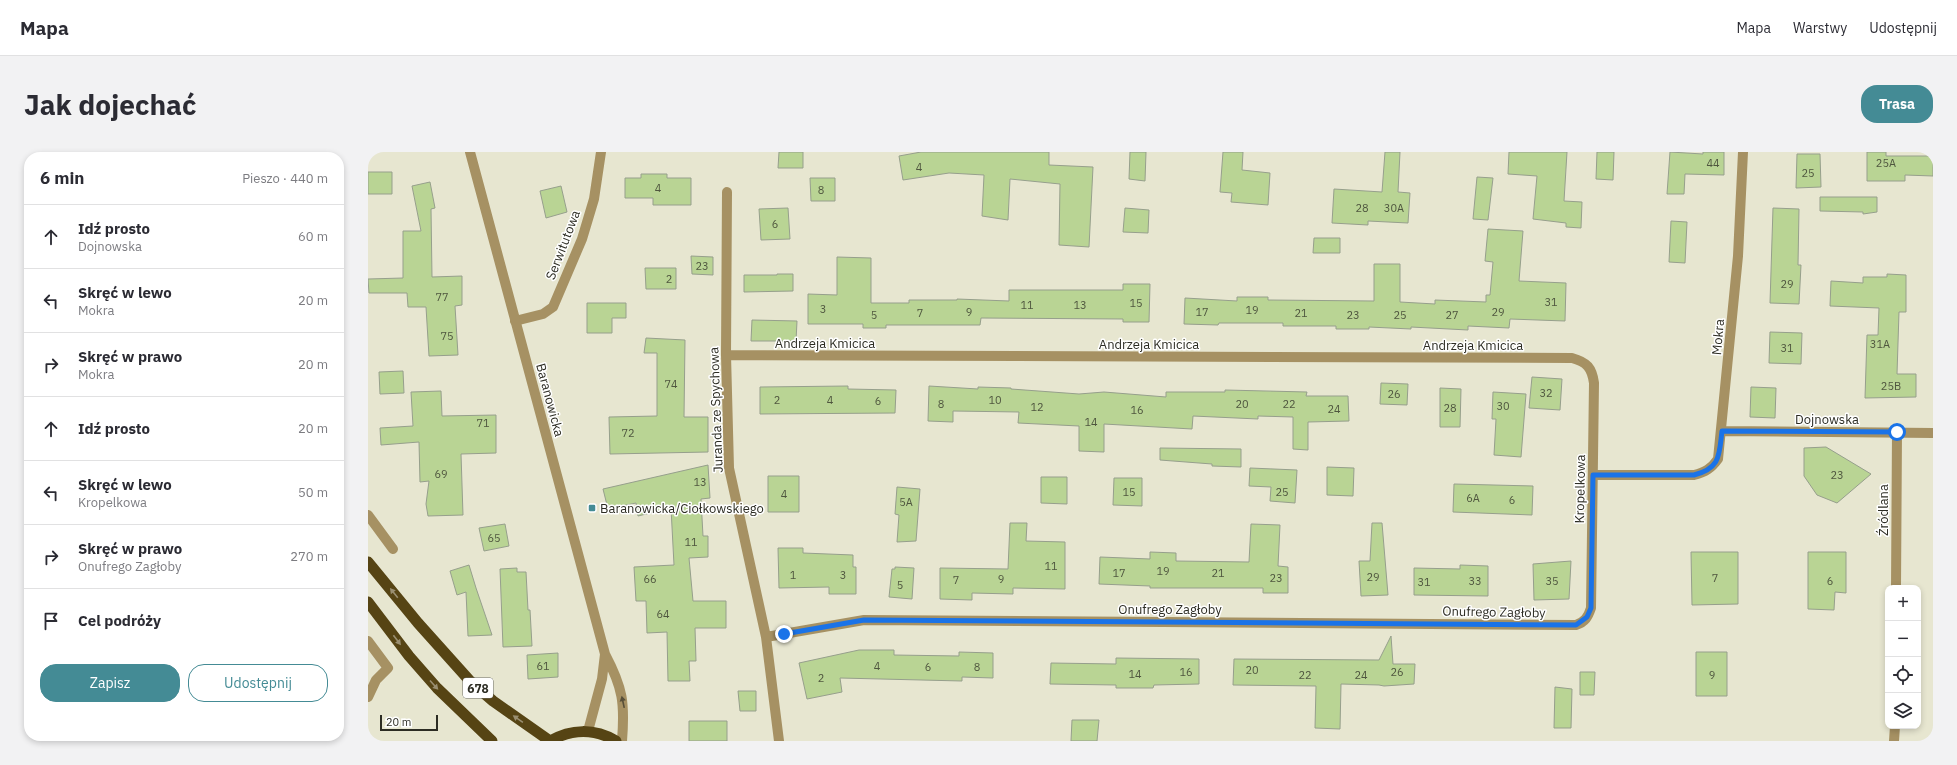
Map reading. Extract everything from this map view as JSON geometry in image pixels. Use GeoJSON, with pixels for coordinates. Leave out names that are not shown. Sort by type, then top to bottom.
{"type":"FeatureCollection","features":[{"type":"Feature","properties":{"kind":"highway","name":"678"},"geometry":{"type":"LineString","coordinates":[[368,562],[418,623],[470,681],[493,701],[550,741],[575,731],[588,731],[606,735],[616,741]]}},
{"type":"Feature","properties":{"kind":"highway","name":"678"},"geometry":{"type":"LineString","coordinates":[[368,602],[409,656],[436,688],[492,741]]}},
{"type":"Feature","properties":{"kind":"street","name":"Baranowicka"},"geometry":{"type":"LineString","coordinates":[[470,152],[605,654],[617,678],[624,711],[622,741]]}},
{"type":"Feature","properties":{"kind":"street","name":"Serwitutowa"},"geometry":{"type":"LineString","coordinates":[[515,321],[543,314],[553,306],[582,239],[594,199],[601,152]]}},
{"type":"Feature","properties":{"kind":"street","name":"Mokra"},"geometry":{"type":"LineString","coordinates":[[1593,475],[1694,475],[1712,468],[1718,459],[1722,431],[1738,256],[1743,152]]}},
{"type":"Feature","properties":{"kind":"street","name":"Juranda ze Spychowa"},"geometry":{"type":"LineString","coordinates":[[727,192],[726,355],[730,468],[766,637],[779,741]]}},
{"type":"Feature","properties":{"kind":"street","name":"Andrzeja Kmicica"},"geometry":{"type":"LineString","coordinates":[[726,355],[1572,358]]}},
{"type":"Feature","properties":{"kind":"street","name":"Kropelkowa"},"geometry":{"type":"LineString","coordinates":[[1572,358],[1582,360],[1588,365],[1592,373],[1595,393],[1591,608],[1587,617],[1576,625]]}},
{"type":"Feature","properties":{"kind":"street","name":"Dojnowska"},"geometry":{"type":"LineString","coordinates":[[1722,431],[1933,433]]}},
{"type":"Feature","properties":{"kind":"street","name":"Źródlana"},"geometry":{"type":"LineString","coordinates":[[1896,585],[1897,432]]}},
{"type":"Feature","properties":{"kind":"street"},"geometry":{"type":"LineString","coordinates":[[368,515],[393,549]]}},
{"type":"Feature","properties":{"kind":"street","name":"Onufrego Zagłoby"},"geometry":{"type":"LineString","coordinates":[[766,637],[864,620],[1576,625]]}},
{"type":"Feature","properties":{"kind":"street"},"geometry":{"type":"LineString","coordinates":[[368,641],[388,668],[376,680],[368,697]]}},
{"type":"Feature","properties":{"kind":"street","name":"Baranowicka"},"geometry":{"type":"LineString","coordinates":[[588,731],[602,679],[605,654]]}},
{"type":"Feature","properties":{"kind":"street"},"geometry":{"type":"LineString","coordinates":[[1894,741],[1895,729]]}},
{"type":"Feature","properties":{"kind":"building"},"geometry":{"type":"Polygon","coordinates":[[[779,152],[803,152],[803,168],[778,168],[779,152]]]}},
{"type":"Feature","properties":{"kind":"building"},"geometry":{"type":"Polygon","coordinates":[[[921,152],[1049,152],[1049,165],[1093,167],[1089,247],[1059,245],[1060,184],[1010,179],[1008,220],[982,216],[984,175],[949,173],[903,180],[899,156],[921,152]]]}},
{"type":"Feature","properties":{"kind":"building"},"geometry":{"type":"Polygon","coordinates":[[[1130,152],[1146,152],[1145,181],[1129,179],[1130,152]]]}},
{"type":"Feature","properties":{"kind":"building"},"geometry":{"type":"Polygon","coordinates":[[[1223,152],[1243,152],[1242,170],[1270,173],[1268,205],[1231,202],[1232,193],[1220,192],[1223,152]]]}},
{"type":"Feature","properties":{"kind":"building"},"geometry":{"type":"Polygon","coordinates":[[[1385,152],[1400,152],[1398,192],[1410,193],[1408,223],[1368,221],[1368,225],[1332,223],[1334,189],[1382,192],[1385,152]]]}},
{"type":"Feature","properties":{"kind":"building"},"geometry":{"type":"Polygon","coordinates":[[[1509,152],[1567,152],[1564,201],[1582,202],[1581,228],[1566,227],[1566,223],[1533,219],[1537,176],[1508,174],[1509,152]]]}},
{"type":"Feature","properties":{"kind":"building"},"geometry":{"type":"Polygon","coordinates":[[[1597,152],[1614,152],[1613,180],[1596,179],[1597,152]]]}},
{"type":"Feature","properties":{"kind":"building"},"geometry":{"type":"Polygon","coordinates":[[[1670,152],[1703,154],[1703,152],[1724,152],[1724,175],[1685,174],[1684,194],[1667,194],[1670,152]]]}},
{"type":"Feature","properties":{"kind":"building"},"geometry":{"type":"Polygon","coordinates":[[[1867,152],[1886,152],[1886,156],[1933,156],[1933,176],[1905,175],[1905,181],[1867,181],[1867,152]]]}},
{"type":"Feature","properties":{"kind":"building"},"geometry":{"type":"Polygon","coordinates":[[[1797,154],[1820,154],[1821,187],[1796,188],[1797,154]]]}},
{"type":"Feature","properties":{"kind":"building"},"geometry":{"type":"Polygon","coordinates":[[[368,172],[392,172],[392,194],[368,194],[368,172]]]}},
{"type":"Feature","properties":{"kind":"building"},"geometry":{"type":"Polygon","coordinates":[[[641,174],[667,174],[667,178],[691,178],[691,205],[653,205],[653,198],[625,198],[625,178],[641,178],[641,174]]]}},
{"type":"Feature","properties":{"kind":"building"},"geometry":{"type":"Polygon","coordinates":[[[1477,177],[1493,178],[1488,220],[1473,219],[1477,177]]]}},
{"type":"Feature","properties":{"kind":"building"},"geometry":{"type":"Polygon","coordinates":[[[810,178],[835,178],[835,201],[811,201],[810,178]]]}},
{"type":"Feature","properties":{"kind":"building"},"geometry":{"type":"Polygon","coordinates":[[[430,182],[435,208],[431,209],[432,277],[462,276],[462,305],[455,306],[458,355],[429,356],[426,307],[408,307],[407,293],[369,293],[368,279],[403,278],[403,231],[421,231],[412,186],[430,182]]]}},
{"type":"Feature","properties":{"kind":"building"},"geometry":{"type":"Polygon","coordinates":[[[561,186],[567,212],[546,218],[540,191],[561,186]]]}},
{"type":"Feature","properties":{"kind":"building"},"geometry":{"type":"Polygon","coordinates":[[[1820,197],[1877,197],[1877,212],[1863,214],[1863,212],[1820,211],[1820,197]]]}},
{"type":"Feature","properties":{"kind":"building"},"geometry":{"type":"Polygon","coordinates":[[[788,208],[790,239],[761,240],[759,209],[788,208]]]}},
{"type":"Feature","properties":{"kind":"building"},"geometry":{"type":"Polygon","coordinates":[[[1125,208],[1149,210],[1148,233],[1123,232],[1125,208]]]}},
{"type":"Feature","properties":{"kind":"building"},"geometry":{"type":"Polygon","coordinates":[[[1773,208],[1799,209],[1798,265],[1801,265],[1799,304],[1770,303],[1773,208]]]}},
{"type":"Feature","properties":{"kind":"building"},"geometry":{"type":"Polygon","coordinates":[[[1671,221],[1687,222],[1685,263],[1669,262],[1671,221]]]}},
{"type":"Feature","properties":{"kind":"building"},"geometry":{"type":"Polygon","coordinates":[[[1488,229],[1523,231],[1519,281],[1566,283],[1565,321],[1510,319],[1509,328],[1468,326],[1468,330],[1411,327],[1411,329],[1369,327],[1369,329],[1336,329],[1336,326],[1283,326],[1283,323],[1219,323],[1218,325],[1184,324],[1185,298],[1237,301],[1237,297],[1268,297],[1268,300],[1374,301],[1374,264],[1400,264],[1400,302],[1435,304],[1435,300],[1486,302],[1486,295],[1490,295],[1493,262],[1485,261],[1488,229]]]}},
{"type":"Feature","properties":{"kind":"building"},"geometry":{"type":"Polygon","coordinates":[[[1314,238],[1340,238],[1340,253],[1313,253],[1314,238]]]}},
{"type":"Feature","properties":{"kind":"building"},"geometry":{"type":"Polygon","coordinates":[[[691,256],[713,257],[713,275],[692,274],[691,256]]]}},
{"type":"Feature","properties":{"kind":"building"},"geometry":{"type":"Polygon","coordinates":[[[837,257],[871,258],[871,303],[909,303],[909,300],[957,299],[1009,301],[1009,290],[1123,290],[1123,284],[1150,284],[1149,322],[1123,322],[1123,319],[981,318],[980,325],[886,325],[886,328],[863,328],[863,324],[808,324],[808,294],[837,295],[837,257]]]}},
{"type":"Feature","properties":{"kind":"building"},"geometry":{"type":"Polygon","coordinates":[[[645,268],[676,268],[676,289],[646,289],[645,268]]]}},
{"type":"Feature","properties":{"kind":"building"},"geometry":{"type":"Polygon","coordinates":[[[793,274],[793,291],[744,292],[744,275],[793,274]]]}},
{"type":"Feature","properties":{"kind":"building"},"geometry":{"type":"Polygon","coordinates":[[[1887,274],[1906,275],[1906,312],[1899,312],[1897,374],[1916,374],[1916,397],[1865,398],[1867,335],[1878,335],[1879,308],[1830,306],[1831,281],[1863,283],[1863,277],[1887,277],[1887,274]]]}},
{"type":"Feature","properties":{"kind":"building"},"geometry":{"type":"Polygon","coordinates":[[[587,303],[626,303],[626,318],[612,318],[612,333],[587,333],[587,303]]]}},
{"type":"Feature","properties":{"kind":"building"},"geometry":{"type":"Polygon","coordinates":[[[752,320],[797,321],[796,341],[751,341],[752,320]]]}},
{"type":"Feature","properties":{"kind":"building"},"geometry":{"type":"Polygon","coordinates":[[[1770,332],[1802,333],[1801,364],[1769,363],[1770,332]]]}},
{"type":"Feature","properties":{"kind":"building"},"geometry":{"type":"Polygon","coordinates":[[[646,338],[685,340],[684,417],[708,417],[708,452],[610,454],[609,417],[657,416],[657,353],[644,353],[646,338]]]}},
{"type":"Feature","properties":{"kind":"building"},"geometry":{"type":"Polygon","coordinates":[[[403,371],[404,393],[380,394],[379,372],[403,371]]]}},
{"type":"Feature","properties":{"kind":"building"},"geometry":{"type":"Polygon","coordinates":[[[1532,377],[1562,379],[1560,410],[1529,408],[1532,377]]]}},
{"type":"Feature","properties":{"kind":"building"},"geometry":{"type":"Polygon","coordinates":[[[1381,383],[1408,384],[1407,405],[1380,404],[1381,383]]]}},
{"type":"Feature","properties":{"kind":"building"},"geometry":{"type":"Polygon","coordinates":[[[848,386],[848,389],[896,390],[895,413],[760,414],[760,387],[848,386]]]}},
{"type":"Feature","properties":{"kind":"building"},"geometry":{"type":"Polygon","coordinates":[[[929,386],[978,389],[978,387],[1011,388],[1079,394],[1104,392],[1166,397],[1166,392],[1225,392],[1225,390],[1307,392],[1306,396],[1348,396],[1349,421],[1308,422],[1308,450],[1293,449],[1293,417],[1258,416],[1258,419],[1193,416],[1192,429],[1104,424],[1104,452],[1079,451],[1079,426],[1018,423],[1019,412],[953,411],[953,422],[928,421],[929,386]]]}},
{"type":"Feature","properties":{"kind":"building"},"geometry":{"type":"Polygon","coordinates":[[[1751,387],[1776,388],[1775,418],[1750,417],[1751,387]]]}},
{"type":"Feature","properties":{"kind":"building"},"geometry":{"type":"Polygon","coordinates":[[[1440,388],[1461,389],[1460,427],[1440,427],[1440,388]]]}},
{"type":"Feature","properties":{"kind":"building"},"geometry":{"type":"Polygon","coordinates":[[[441,391],[442,416],[496,415],[496,453],[461,454],[463,515],[428,516],[426,504],[429,481],[420,482],[419,442],[381,445],[380,428],[413,426],[411,392],[441,391]]]}},
{"type":"Feature","properties":{"kind":"building"},"geometry":{"type":"Polygon","coordinates":[[[1493,392],[1526,394],[1521,457],[1494,455],[1496,419],[1492,419],[1493,392]]]}},
{"type":"Feature","properties":{"kind":"building"},"geometry":{"type":"Polygon","coordinates":[[[1826,447],[1871,474],[1837,503],[1817,495],[1804,476],[1804,448],[1826,447]]]}},
{"type":"Feature","properties":{"kind":"building"},"geometry":{"type":"Polygon","coordinates":[[[1160,448],[1241,449],[1241,467],[1212,466],[1212,464],[1160,460],[1160,448]]]}},
{"type":"Feature","properties":{"kind":"building"},"geometry":{"type":"Polygon","coordinates":[[[708,465],[710,498],[701,499],[703,536],[708,536],[708,557],[689,558],[693,601],[726,601],[726,628],[695,628],[696,661],[689,661],[690,681],[668,681],[667,632],[647,633],[646,601],[636,601],[634,567],[674,565],[671,508],[638,516],[636,503],[608,509],[603,489],[708,465]]]}},
{"type":"Feature","properties":{"kind":"building"},"geometry":{"type":"Polygon","coordinates":[[[1327,467],[1354,468],[1353,496],[1327,495],[1327,467]]]}},
{"type":"Feature","properties":{"kind":"building"},"geometry":{"type":"Polygon","coordinates":[[[1250,468],[1297,470],[1295,503],[1270,501],[1271,487],[1249,486],[1250,468]]]}},
{"type":"Feature","properties":{"kind":"building"},"geometry":{"type":"Polygon","coordinates":[[[768,476],[799,476],[799,512],[768,512],[768,476]]]}},
{"type":"Feature","properties":{"kind":"building"},"geometry":{"type":"Polygon","coordinates":[[[1041,477],[1067,477],[1067,504],[1041,503],[1041,477]]]}},
{"type":"Feature","properties":{"kind":"building"},"geometry":{"type":"Polygon","coordinates":[[[1114,478],[1142,478],[1142,506],[1113,505],[1114,478]]]}},
{"type":"Feature","properties":{"kind":"building"},"geometry":{"type":"Polygon","coordinates":[[[1454,484],[1533,486],[1532,515],[1453,512],[1454,484]]]}},
{"type":"Feature","properties":{"kind":"building"},"geometry":{"type":"Polygon","coordinates":[[[897,487],[920,489],[916,541],[897,542],[899,515],[895,514],[897,487]]]}},
{"type":"Feature","properties":{"kind":"building"},"geometry":{"type":"Polygon","coordinates":[[[1010,523],[1027,523],[1026,541],[1065,542],[1065,589],[1013,588],[1013,594],[972,593],[972,600],[940,599],[940,568],[1008,569],[1010,523]]]}},
{"type":"Feature","properties":{"kind":"building"},"geometry":{"type":"Polygon","coordinates":[[[1372,523],[1382,523],[1388,595],[1361,596],[1359,561],[1370,561],[1372,523]]]}},
{"type":"Feature","properties":{"kind":"building"},"geometry":{"type":"Polygon","coordinates":[[[505,524],[509,546],[484,551],[479,528],[505,524]]]}},
{"type":"Feature","properties":{"kind":"building"},"geometry":{"type":"Polygon","coordinates":[[[1251,524],[1280,525],[1278,566],[1288,567],[1288,593],[1263,593],[1263,588],[1150,588],[1150,586],[1099,584],[1100,557],[1150,559],[1150,552],[1176,553],[1176,561],[1249,562],[1251,524]]]}},
{"type":"Feature","properties":{"kind":"building"},"geometry":{"type":"Polygon","coordinates":[[[778,548],[803,548],[803,553],[853,555],[853,567],[856,567],[856,594],[829,594],[829,587],[779,588],[778,548]]]}},
{"type":"Feature","properties":{"kind":"building"},"geometry":{"type":"Polygon","coordinates":[[[1691,552],[1738,552],[1738,604],[1692,605],[1691,552]]]}},
{"type":"Feature","properties":{"kind":"building"},"geometry":{"type":"Polygon","coordinates":[[[1808,552],[1846,552],[1846,593],[1835,592],[1834,610],[1808,609],[1808,552]]]}},
{"type":"Feature","properties":{"kind":"building"},"geometry":{"type":"Polygon","coordinates":[[[1571,561],[1569,599],[1534,600],[1533,564],[1571,561]]]}},
{"type":"Feature","properties":{"kind":"building"},"geometry":{"type":"Polygon","coordinates":[[[469,565],[492,635],[468,636],[466,592],[457,595],[450,571],[469,565]]]}},
{"type":"Feature","properties":{"kind":"building"},"geometry":{"type":"Polygon","coordinates":[[[1460,565],[1488,566],[1488,596],[1414,595],[1414,568],[1460,569],[1460,565]]]}},
{"type":"Feature","properties":{"kind":"building"},"geometry":{"type":"Polygon","coordinates":[[[895,567],[914,568],[912,599],[889,597],[892,569],[895,569],[895,567]]]}},
{"type":"Feature","properties":{"kind":"building"},"geometry":{"type":"Polygon","coordinates":[[[517,568],[517,572],[526,572],[532,646],[503,647],[500,569],[517,568]]]}},
{"type":"Feature","properties":{"kind":"building"},"geometry":{"type":"Polygon","coordinates":[[[1391,636],[1393,664],[1415,664],[1414,684],[1384,686],[1341,684],[1340,729],[1315,728],[1316,686],[1233,685],[1234,659],[1379,660],[1391,636]]]}},
{"type":"Feature","properties":{"kind":"building"},"geometry":{"type":"Polygon","coordinates":[[[859,650],[894,650],[894,655],[959,656],[959,652],[993,653],[993,678],[962,677],[962,681],[840,678],[842,692],[807,699],[799,663],[859,650]]]}},
{"type":"Feature","properties":{"kind":"building"},"geometry":{"type":"Polygon","coordinates":[[[1696,652],[1727,652],[1727,696],[1696,696],[1696,652]]]}},
{"type":"Feature","properties":{"kind":"building"},"geometry":{"type":"Polygon","coordinates":[[[558,653],[558,677],[528,679],[527,655],[558,653]]]}},
{"type":"Feature","properties":{"kind":"building"},"geometry":{"type":"Polygon","coordinates":[[[1116,658],[1199,659],[1199,684],[1154,685],[1153,688],[1116,688],[1116,685],[1050,684],[1051,663],[1116,664],[1116,658]]]}},
{"type":"Feature","properties":{"kind":"building"},"geometry":{"type":"Polygon","coordinates":[[[1580,672],[1595,672],[1594,695],[1580,695],[1580,672]]]}},
{"type":"Feature","properties":{"kind":"building"},"geometry":{"type":"Polygon","coordinates":[[[1555,687],[1572,689],[1571,728],[1554,728],[1555,687]]]}},
{"type":"Feature","properties":{"kind":"building"},"geometry":{"type":"Polygon","coordinates":[[[738,691],[756,691],[756,711],[740,711],[738,691]]]}},
{"type":"Feature","properties":{"kind":"building"},"geometry":{"type":"Polygon","coordinates":[[[1072,720],[1099,720],[1097,741],[1071,741],[1072,720]]]}},
{"type":"Feature","properties":{"kind":"building"},"geometry":{"type":"Polygon","coordinates":[[[689,721],[727,721],[727,741],[689,741],[689,721]]]}},
{"type":"Feature","properties":{"kind":"place","name":"Baranowicka/Ciołkowskiego"},"geometry":{"type":"Point","coordinates":[592,508]}},
{"type":"Feature","properties":{"kind":"route"},"geometry":{"type":"LineString","coordinates":[[784,634],[864,620],[1576,625],[1582,623],[1587,617],[1591,608],[1593,475],[1694,475],[1704,473],[1712,468],[1718,459],[1722,431],[1897,432]]}}]}
